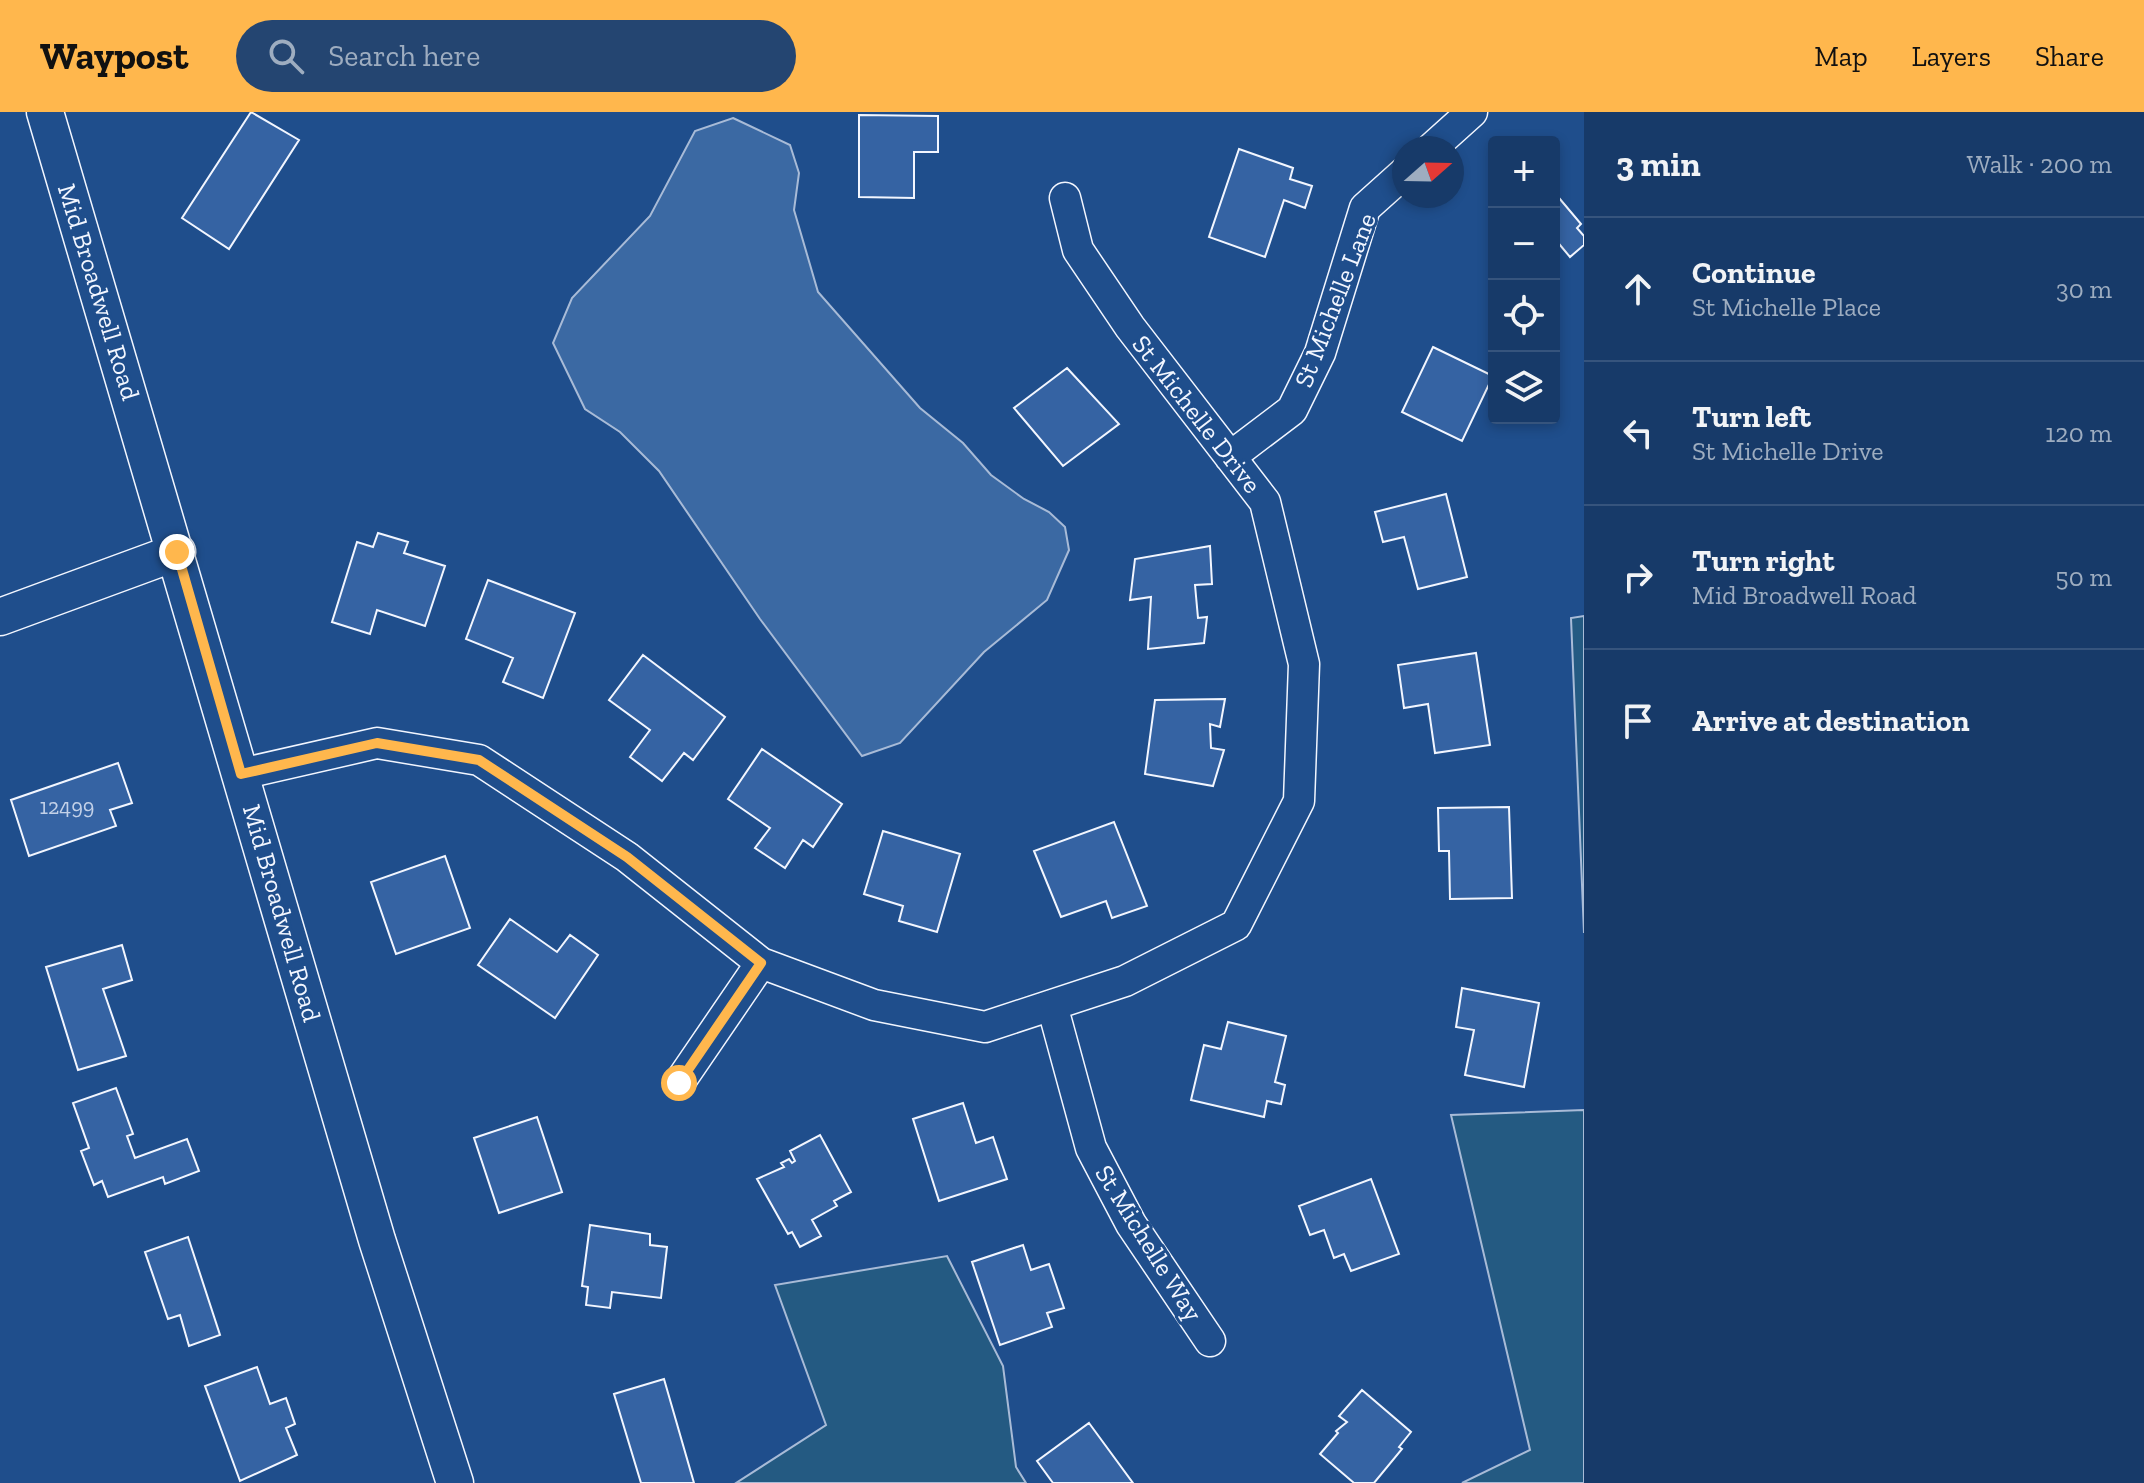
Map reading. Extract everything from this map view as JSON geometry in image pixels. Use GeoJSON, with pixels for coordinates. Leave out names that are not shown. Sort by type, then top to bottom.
{"type":"FeatureCollection","features":[{"type":"Feature","properties":{"kind":"street","name":"Mid Broadwell Road"},"geometry":{"type":"LineString","coordinates":[[45,112],[377,1240],[455,1483]]}},
{"type":"Feature","properties":{"kind":"street"},"geometry":{"type":"LineString","coordinates":[[1445,136],[1472,112]]}},
{"type":"Feature","properties":{"kind":"street","name":"St Michelle Lane"},"geometry":{"type":"LineString","coordinates":[[1230,457],[1292,410],[1320,353],[1365,208],[1392,184]]}},
{"type":"Feature","properties":{"kind":"street","name":"St Michelle Drive"},"geometry":{"type":"LineString","coordinates":[[241,774],[377,743],[479,760],[627,857],[761,963],[874,1005],[985,1027],[1125,981],[1236,925],[1299,801],[1304,664],[1265,502],[1130,327],[1078,250],[1065,198]]}},
{"type":"Feature","properties":{"kind":"street"},"geometry":{"type":"LineString","coordinates":[[0,617],[177,552]]}},
{"type":"Feature","properties":{"kind":"street"},"geometry":{"type":"LineString","coordinates":[[679,1083],[761,963]]}},
{"type":"Feature","properties":{"kind":"street","name":"St Michelle Way"},"geometry":{"type":"LineString","coordinates":[[1052,1005],[1091,1148],[1131,1224],[1210,1341]]}},
{"type":"Feature","properties":{"kind":"shaded area"},"geometry":{"type":"Polygon","coordinates":[[[733,118],[790,145],[799,173],[794,210],[818,292],[920,408],[963,443],[991,475],[1024,499],[1049,512],[1065,527],[1069,550],[1047,600],[984,652],[900,743],[862,756],[760,619],[659,471],[620,432],[585,409],[553,343],[572,298],[650,216],[695,131],[733,118]]]}},
{"type":"Feature","properties":{"kind":"shaded area"},"geometry":{"type":"Polygon","coordinates":[[[1584,616],[1584,933],[1571,618],[1584,616]]]}},
{"type":"Feature","properties":{"kind":"shaded area"},"geometry":{"type":"Polygon","coordinates":[[[1584,1110],[1584,1483],[1462,1483],[1530,1450],[1451,1115],[1584,1110]]]}},
{"type":"Feature","properties":{"kind":"shaded area"},"geometry":{"type":"Polygon","coordinates":[[[947,1256],[1003,1366],[1016,1467],[1026,1483],[736,1483],[826,1425],[775,1285],[947,1256]]]}},
{"type":"Feature","properties":{"kind":"building"},"geometry":{"type":"Polygon","coordinates":[[[251,112],[299,140],[229,249],[182,218],[251,112]]]}},
{"type":"Feature","properties":{"kind":"building"},"geometry":{"type":"Polygon","coordinates":[[[859,115],[938,116],[938,152],[914,152],[914,198],[859,197],[859,115]]]}},
{"type":"Feature","properties":{"kind":"building"},"geometry":{"type":"Polygon","coordinates":[[[1239,149],[1293,168],[1290,179],[1312,186],[1305,208],[1284,200],[1265,257],[1209,237],[1239,149]]]}},
{"type":"Feature","properties":{"kind":"building"},"geometry":{"type":"Polygon","coordinates":[[[1560,199],[1581,224],[1577,228],[1584,236],[1584,245],[1570,257],[1560,245],[1560,199]]]}},
{"type":"Feature","properties":{"kind":"building"},"geometry":{"type":"Polygon","coordinates":[[[1433,347],[1488,374],[1488,386],[1462,441],[1402,412],[1433,347]]]}},
{"type":"Feature","properties":{"kind":"building"},"geometry":{"type":"Polygon","coordinates":[[[1067,368],[1119,424],[1063,466],[1014,408],[1067,368]]]}},
{"type":"Feature","properties":{"kind":"building"},"geometry":{"type":"Polygon","coordinates":[[[1446,494],[1467,577],[1418,589],[1404,537],[1383,542],[1375,512],[1446,494]]]}},
{"type":"Feature","properties":{"kind":"building"},"geometry":{"type":"Polygon","coordinates":[[[378,533],[408,542],[404,553],[445,566],[425,626],[377,610],[370,634],[332,622],[357,542],[373,547],[378,533]]]}},
{"type":"Feature","properties":{"kind":"building"},"geometry":{"type":"Polygon","coordinates":[[[1210,546],[1212,584],[1195,585],[1198,618],[1207,617],[1204,643],[1148,649],[1151,597],[1130,600],[1135,559],[1210,546]]]}},
{"type":"Feature","properties":{"kind":"building"},"geometry":{"type":"Polygon","coordinates":[[[488,580],[575,613],[543,698],[503,682],[513,658],[466,639],[488,580]]]}},
{"type":"Feature","properties":{"kind":"building"},"geometry":{"type":"Polygon","coordinates":[[[1476,653],[1490,745],[1435,753],[1428,704],[1404,708],[1398,665],[1476,653]]]}},
{"type":"Feature","properties":{"kind":"building"},"geometry":{"type":"Polygon","coordinates":[[[643,655],[725,717],[693,760],[684,753],[662,781],[630,757],[650,730],[609,700],[643,655]]]}},
{"type":"Feature","properties":{"kind":"building"},"geometry":{"type":"Polygon","coordinates":[[[1225,699],[1220,727],[1210,724],[1211,748],[1224,750],[1213,786],[1145,774],[1155,700],[1225,699]]]}},
{"type":"Feature","properties":{"kind":"building"},"geometry":{"type":"Polygon","coordinates":[[[762,749],[842,804],[813,847],[803,840],[785,868],[755,848],[770,828],[728,799],[762,749]]]}},
{"type":"Feature","properties":{"kind":"building"},"geometry":{"type":"Polygon","coordinates":[[[118,763],[132,803],[110,810],[116,826],[29,856],[11,800],[118,763]]]}},
{"type":"Feature","properties":{"kind":"building"},"geometry":{"type":"Polygon","coordinates":[[[1509,807],[1512,898],[1450,899],[1449,851],[1439,851],[1438,808],[1509,807]]]}},
{"type":"Feature","properties":{"kind":"building"},"geometry":{"type":"Polygon","coordinates":[[[1114,822],[1147,906],[1112,918],[1106,901],[1061,917],[1034,851],[1114,822]]]}},
{"type":"Feature","properties":{"kind":"building"},"geometry":{"type":"Polygon","coordinates":[[[883,831],[960,854],[937,932],[899,921],[903,906],[864,894],[883,831]]]}},
{"type":"Feature","properties":{"kind":"building"},"geometry":{"type":"Polygon","coordinates":[[[445,856],[470,928],[396,954],[371,882],[445,856]]]}},
{"type":"Feature","properties":{"kind":"building"},"geometry":{"type":"Polygon","coordinates":[[[510,919],[557,952],[570,935],[598,955],[555,1018],[478,965],[510,919]]]}},
{"type":"Feature","properties":{"kind":"building"},"geometry":{"type":"Polygon","coordinates":[[[122,945],[132,980],[103,989],[126,1056],[78,1070],[46,967],[122,945]]]}},
{"type":"Feature","properties":{"kind":"building"},"geometry":{"type":"Polygon","coordinates":[[[1462,988],[1539,1003],[1524,1087],[1465,1075],[1474,1030],[1456,1027],[1462,988]]]}},
{"type":"Feature","properties":{"kind":"building"},"geometry":{"type":"Polygon","coordinates":[[[1228,1022],[1286,1036],[1275,1082],[1285,1085],[1281,1104],[1267,1101],[1264,1117],[1191,1100],[1204,1045],[1221,1049],[1228,1022]]]}},
{"type":"Feature","properties":{"kind":"building"},"geometry":{"type":"Polygon","coordinates":[[[116,1088],[133,1134],[127,1136],[135,1158],[187,1139],[199,1171],[165,1184],[163,1177],[108,1197],[102,1181],[94,1185],[81,1151],[89,1148],[73,1103],[116,1088]]]}},
{"type":"Feature","properties":{"kind":"building"},"geometry":{"type":"Polygon","coordinates":[[[963,1103],[976,1143],[993,1137],[1007,1179],[939,1201],[913,1119],[963,1103]]]}},
{"type":"Feature","properties":{"kind":"building"},"geometry":{"type":"Polygon","coordinates":[[[537,1117],[562,1192],[499,1213],[474,1138],[537,1117]]]}},
{"type":"Feature","properties":{"kind":"building"},"geometry":{"type":"Polygon","coordinates":[[[820,1135],[851,1192],[834,1201],[837,1206],[812,1220],[821,1236],[800,1247],[792,1232],[788,1234],[757,1179],[784,1167],[781,1163],[789,1159],[792,1163],[795,1161],[790,1151],[820,1135]]]}},
{"type":"Feature","properties":{"kind":"building"},"geometry":{"type":"Polygon","coordinates":[[[1371,1179],[1399,1254],[1351,1271],[1344,1254],[1334,1258],[1324,1230],[1310,1235],[1299,1206],[1371,1179]]]}},
{"type":"Feature","properties":{"kind":"building"},"geometry":{"type":"Polygon","coordinates":[[[590,1225],[650,1234],[650,1245],[667,1247],[661,1298],[612,1292],[610,1308],[586,1305],[588,1287],[582,1286],[590,1225]]]}},
{"type":"Feature","properties":{"kind":"building"},"geometry":{"type":"Polygon","coordinates":[[[188,1237],[220,1335],[189,1346],[180,1315],[168,1319],[145,1252],[188,1237]]]}},
{"type":"Feature","properties":{"kind":"building"},"geometry":{"type":"Polygon","coordinates":[[[1023,1245],[1031,1270],[1049,1264],[1064,1308],[1047,1313],[1052,1327],[1000,1345],[972,1262],[1023,1245]]]}},
{"type":"Feature","properties":{"kind":"building"},"geometry":{"type":"Polygon","coordinates":[[[257,1367],[270,1404],[286,1398],[295,1424],[286,1428],[297,1455],[240,1481],[205,1386],[257,1367]]]}},
{"type":"Feature","properties":{"kind":"building"},"geometry":{"type":"Polygon","coordinates":[[[664,1379],[694,1483],[641,1483],[614,1394],[664,1379]]]}},
{"type":"Feature","properties":{"kind":"building"},"geometry":{"type":"Polygon","coordinates":[[[1362,1390],[1411,1432],[1399,1447],[1402,1449],[1374,1483],[1354,1483],[1320,1454],[1338,1433],[1336,1431],[1347,1422],[1339,1416],[1362,1390]]]}},
{"type":"Feature","properties":{"kind":"building"},"geometry":{"type":"Polygon","coordinates":[[[1089,1423],[1133,1483],[1053,1483],[1037,1461],[1089,1423]]]}},
{"type":"Feature","properties":{"kind":"route"},"geometry":{"type":"LineString","coordinates":[[177,552],[241,774],[377,743],[479,760],[627,857],[761,963],[679,1083]]}}]}
